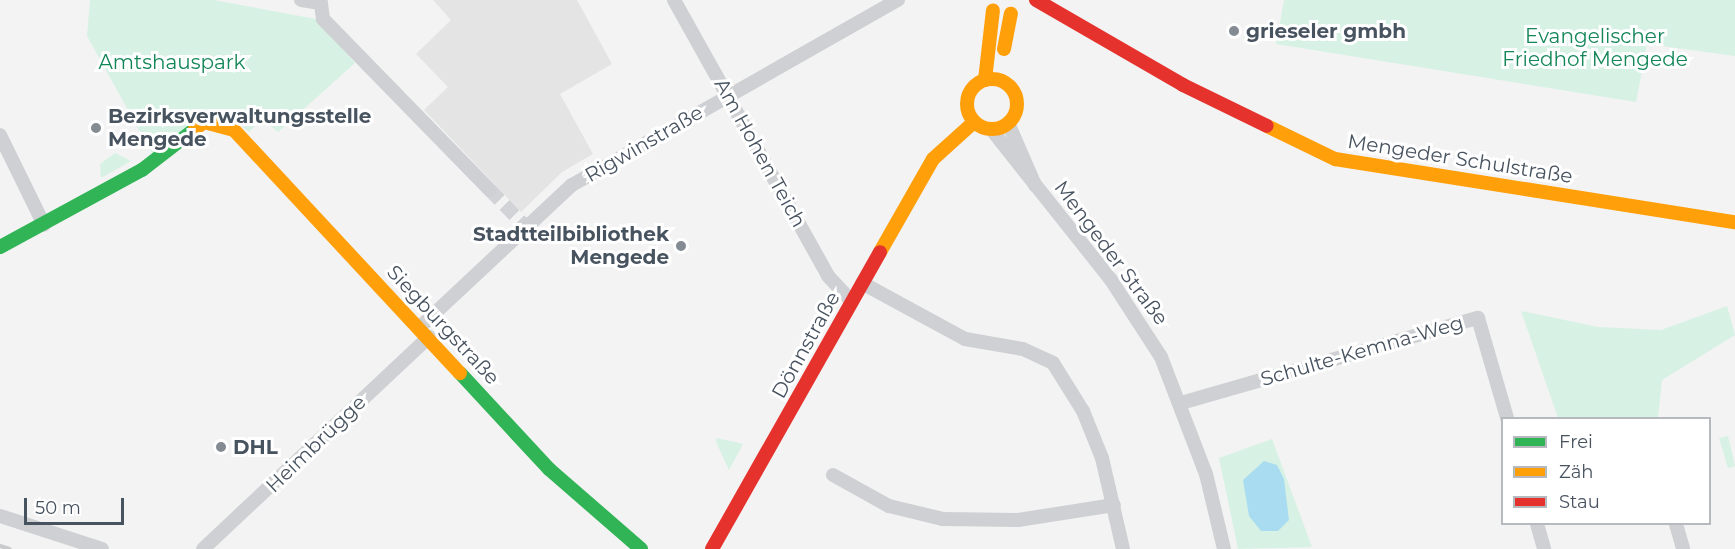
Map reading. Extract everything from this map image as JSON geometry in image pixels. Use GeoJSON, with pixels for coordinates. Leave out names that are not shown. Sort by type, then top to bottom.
{"type":"FeatureCollection","features":[{"type":"Feature","properties":{"kind":"street"},"geometry":{"type":"LineString","coordinates":[[301,0],[322,1],[323,20],[490,190]]}},
{"type":"Feature","properties":{"kind":"street","name":"Am Hohen Teich"},"geometry":{"type":"LineString","coordinates":[[674,0],[828,276],[852,302]]}},
{"type":"Feature","properties":{"kind":"street","name":"Rigwinstraße"},"geometry":{"type":"LineString","coordinates":[[424,332],[572,185],[898,0]]}},
{"type":"Feature","properties":{"kind":"street"},"geometry":{"type":"LineString","coordinates":[[1003,82],[1011,14],[1028,0]]}},
{"type":"Feature","properties":{"kind":"street","name":"Mengeder Schulstraße"},"geometry":{"type":"LineString","coordinates":[[1036,0],[1183,84],[1335,159],[1735,222]]}},
{"type":"Feature","properties":{"kind":"street"},"geometry":{"type":"LineString","coordinates":[[984,80],[988,5],[1011,14]]}},
{"type":"Feature","properties":{"kind":"street"},"geometry":{"type":"LineString","coordinates":[[984,80],[1003,82],[1016,97],[1008,123],[991,129],[974,122],[967,106],[973,87],[984,80]]}},
{"type":"Feature","properties":{"kind":"street","name":"Dönnstraße"},"geometry":{"type":"LineString","coordinates":[[712,549],[933,159],[939,137],[967,106]]}},
{"type":"Feature","properties":{"kind":"street","name":"Dönnstraße"},"geometry":{"type":"LineString","coordinates":[[933,159],[974,122]]}},
{"type":"Feature","properties":{"kind":"street","name":"Mengeder Straße"},"geometry":{"type":"LineString","coordinates":[[1008,123],[1035,185]]}},
{"type":"Feature","properties":{"kind":"street","name":"Siegburgstraße"},"geometry":{"type":"LineString","coordinates":[[44,225],[148,166],[196,126],[221,124],[234,130],[549,469],[641,549]]}},
{"type":"Feature","properties":{"kind":"street","name":"Mengeder Straße"},"geometry":{"type":"LineString","coordinates":[[991,129],[1139,317],[1180,403],[1206,474],[1224,549]]}},
{"type":"Feature","properties":{"kind":"street"},"geometry":{"type":"LineString","coordinates":[[0,135],[44,225],[0,247]]}},
{"type":"Feature","properties":{"kind":"street"},"geometry":{"type":"LineString","coordinates":[[862,283],[964,339],[1023,349],[1053,363],[1083,411],[1114,505],[1123,549]]}},
{"type":"Feature","properties":{"kind":"street","name":"Schulte-Kemna-Weg"},"geometry":{"type":"LineString","coordinates":[[1180,403],[1478,318],[1507,417]]}},
{"type":"Feature","properties":{"kind":"street","name":"Heimbrügge"},"geometry":{"type":"LineString","coordinates":[[203,549],[424,332]]}},
{"type":"Feature","properties":{"kind":"street"},"geometry":{"type":"LineString","coordinates":[[833,475],[889,506],[943,519],[1018,520],[1114,505]]}},
{"type":"Feature","properties":{"kind":"street"},"geometry":{"type":"LineString","coordinates":[[0,516],[102,549]]}},
{"type":"Feature","properties":{"kind":"street"},"geometry":{"type":"LineString","coordinates":[[1537,525],[1544,549]]}},
{"type":"Feature","properties":{"kind":"street"},"geometry":{"type":"LineString","coordinates":[[1676,525],[1683,549]]}},
{"type":"Feature","properties":{"kind":"shaded area"},"geometry":{"type":"Polygon","coordinates":[[[433,0],[577,0],[612,64],[560,94],[593,154],[562,172],[521,212],[424,110],[448,87],[416,54],[451,20],[433,0]]]}},
{"type":"Feature","properties":{"kind":"green space","name":"Amtshauspark"},"geometry":{"type":"Polygon","coordinates":[[[90,0],[214,0],[316,19],[355,63],[278,132],[262,119],[249,132],[231,117],[208,114],[153,155],[87,36],[90,0]]]}},
{"type":"Feature","properties":{"kind":"green space","name":"Evangelischer Friedhof Mengede"},"geometry":{"type":"Polygon","coordinates":[[[1284,0],[1735,0],[1735,56],[1647,44],[1636,102],[1276,44],[1284,0]]]}},
{"type":"Feature","properties":{"kind":"green space"},"geometry":{"type":"Polygon","coordinates":[[[115,153],[131,161],[101,178],[100,164],[115,153]]]}},
{"type":"Feature","properties":{"kind":"green space"},"geometry":{"type":"Polygon","coordinates":[[[1727,306],[1735,335],[1662,380],[1658,417],[1558,417],[1521,311],[1598,327],[1661,330],[1727,306]]]}},
{"type":"Feature","properties":{"kind":"green space"},"geometry":{"type":"Polygon","coordinates":[[[1728,436],[1735,466],[1728,468],[1719,438],[1728,436]]]}},
{"type":"Feature","properties":{"kind":"green space"},"geometry":{"type":"Polygon","coordinates":[[[717,438],[743,444],[729,470],[716,442],[717,438]]]}},
{"type":"Feature","properties":{"kind":"green space"},"geometry":{"type":"Polygon","coordinates":[[[1272,439],[1312,547],[1238,549],[1219,458],[1272,439]]]}},
{"type":"Feature","properties":{"kind":"water"},"geometry":{"type":"Polygon","coordinates":[[[1264,461],[1277,465],[1284,479],[1289,520],[1278,531],[1261,531],[1249,516],[1243,480],[1264,461]]]}},
{"type":"Feature","properties":{"kind":"tunnel"},"geometry":{"type":"LineString","coordinates":[[490,190],[526,227]]}},
{"type":"Feature","properties":{"kind":"railway"},"geometry":{"type":"LineString","coordinates":[[0,546],[10,549]]}},
{"type":"Feature","properties":{"kind":"traffic: fast"},"geometry":{"type":"LineString","coordinates":[[0,247],[142,170],[195,129]]}},
{"type":"Feature","properties":{"kind":"traffic: fast"},"geometry":{"type":"LineString","coordinates":[[460,373],[549,469],[641,549]]}},
{"type":"Feature","properties":{"kind":"traffic: slow"},"geometry":{"type":"LineString","coordinates":[[985,80],[993,10]]}},
{"type":"Feature","properties":{"kind":"traffic: slow"},"geometry":{"type":"LineString","coordinates":[[1004,49],[1011,14]]}},
{"type":"Feature","properties":{"kind":"traffic: slow"},"geometry":{"type":"LineString","coordinates":[[992,79],[1010,86],[1017,104],[1010,122],[992,129],[974,122],[967,104],[974,86],[992,79]]}},
{"type":"Feature","properties":{"kind":"traffic: slow"},"geometry":{"type":"LineString","coordinates":[[195,129],[204,122],[234,130],[460,373]]}},
{"type":"Feature","properties":{"kind":"traffic: slow"},"geometry":{"type":"LineString","coordinates":[[880,252],[933,159],[974,122]]}},
{"type":"Feature","properties":{"kind":"traffic: slow"},"geometry":{"type":"LineString","coordinates":[[1267,126],[1335,159],[1735,222]]}},
{"type":"Feature","properties":{"kind":"traffic: jam"},"geometry":{"type":"LineString","coordinates":[[1036,0],[1183,85],[1267,126]]}},
{"type":"Feature","properties":{"kind":"traffic: jam"},"geometry":{"type":"LineString","coordinates":[[712,549],[880,252]]}},
{"type":"Feature","properties":{"kind":"place","name":"grieseler gmbh"},"geometry":{"type":"Point","coordinates":[1234,31]}},
{"type":"Feature","properties":{"kind":"place","name":"Bezirksverwaltungsstelle Mengede"},"geometry":{"type":"Point","coordinates":[96,128]}},
{"type":"Feature","properties":{"kind":"place","name":"Stadtteilbibliothek Mengede"},"geometry":{"type":"Point","coordinates":[681,246]}},
{"type":"Feature","properties":{"kind":"place","name":"DHL"},"geometry":{"type":"Point","coordinates":[221,447]}}]}
